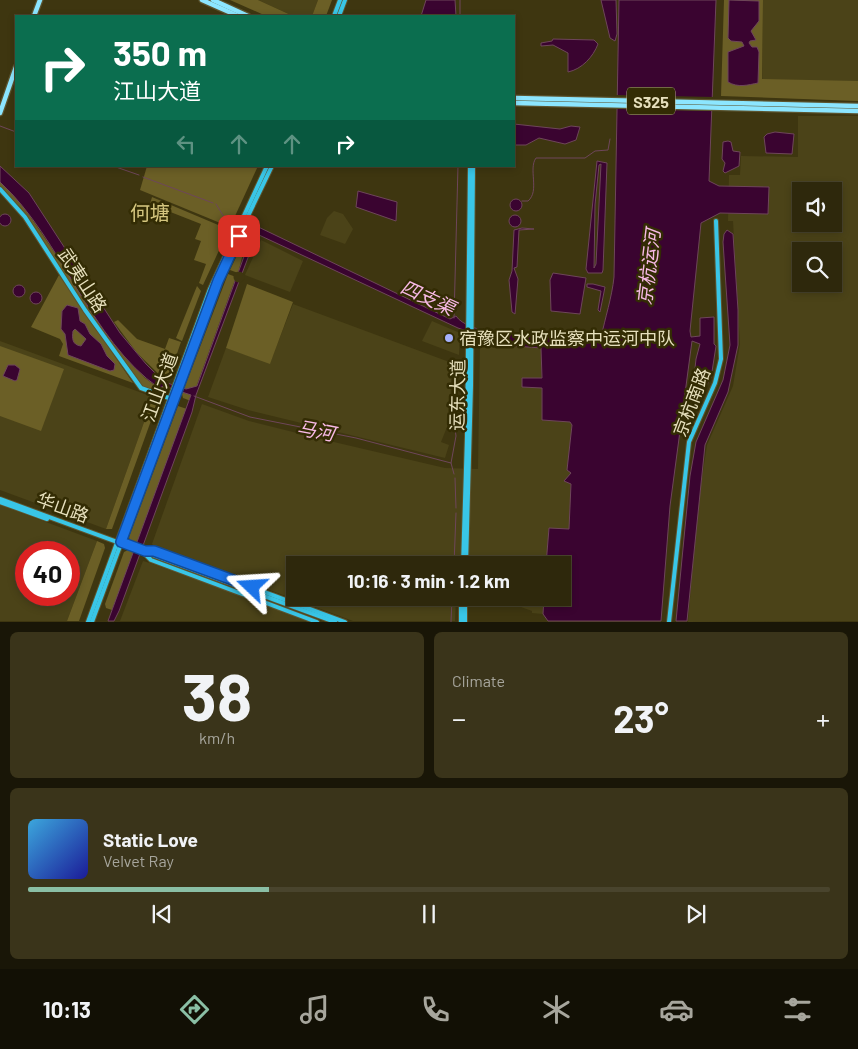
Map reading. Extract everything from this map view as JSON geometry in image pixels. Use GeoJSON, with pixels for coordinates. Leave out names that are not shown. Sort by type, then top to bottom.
{"type":"FeatureCollection","features":[{"type":"Feature","properties":{"kind":"main road"},"geometry":{"type":"LineString","coordinates":[[34,15],[40,0]]}},
{"type":"Feature","properties":{"kind":"main road"},"geometry":{"type":"LineString","coordinates":[[202,0],[236,15]]}},
{"type":"Feature","properties":{"kind":"main road"},"geometry":{"type":"LineString","coordinates":[[213,0],[246,15]]}},
{"type":"Feature","properties":{"kind":"main road"},"geometry":{"type":"LineString","coordinates":[[334,15],[340,0]]}},
{"type":"Feature","properties":{"kind":"main road"},"geometry":{"type":"LineString","coordinates":[[339,15],[345,0]]}},
{"type":"Feature","properties":{"kind":"main road"},"geometry":{"type":"LineString","coordinates":[[0,113],[15,70]]}},
{"type":"Feature","properties":{"kind":"main road","name":"S325"},"geometry":{"type":"LineString","coordinates":[[515,98],[858,106]]}},
{"type":"Feature","properties":{"kind":"main road","name":"S325"},"geometry":{"type":"LineString","coordinates":[[515,103],[858,111]]}},
{"type":"Feature","properties":{"kind":"main road","name":"江山大道"},"geometry":{"type":"LineString","coordinates":[[92,622],[169,398],[218,269],[267,167]]}},
{"type":"Feature","properties":{"kind":"main road","name":"江山大道"},"geometry":{"type":"LineString","coordinates":[[88,622],[222,270],[272,167]]}},
{"type":"Feature","properties":{"kind":"main road","name":"运东大道"},"geometry":{"type":"LineString","coordinates":[[464,556],[470,332],[471,167]]}},
{"type":"Feature","properties":{"kind":"main road","name":"武夷山路"},"geometry":{"type":"LineString","coordinates":[[0,189],[25,217],[85,310],[141,388],[169,398]]}},
{"type":"Feature","properties":{"kind":"main road","name":"京杭南路"},"geometry":{"type":"LineString","coordinates":[[669,622],[689,442],[714,383],[721,359],[716,221]]}},
{"type":"Feature","properties":{"kind":"main road","name":"华山路"},"geometry":{"type":"LineString","coordinates":[[0,500],[144,552]]}},
{"type":"Feature","properties":{"kind":"main road"},"geometry":{"type":"LineString","coordinates":[[144,552],[331,620],[345,622]]}},
{"type":"Feature","properties":{"kind":"main road"},"geometry":{"type":"LineString","coordinates":[[144,552],[151,560],[317,622]]}},
{"type":"Feature","properties":{"kind":"main road"},"geometry":{"type":"LineString","coordinates":[[461,622],[462,606]]}},
{"type":"Feature","properties":{"kind":"main road"},"geometry":{"type":"LineString","coordinates":[[464,606],[465,622]]}},
{"type":"Feature","properties":{"kind":"shaded area"},"geometry":{"type":"Polygon","coordinates":[[[230,0],[258,0],[291,15],[264,15],[230,0]]]}},
{"type":"Feature","properties":{"kind":"shaded area"},"geometry":{"type":"Polygon","coordinates":[[[258,0],[318,0],[312,15],[291,15],[258,0]]]}},
{"type":"Feature","properties":{"kind":"shaded area"},"geometry":{"type":"Polygon","coordinates":[[[318,0],[332,0],[326,15],[312,15],[318,0]]]}},
{"type":"Feature","properties":{"kind":"shaded area"},"geometry":{"type":"Polygon","coordinates":[[[724,0],[763,0],[762,79],[858,81],[858,101],[721,96],[724,0]]]}},
{"type":"Feature","properties":{"kind":"shaded area"},"geometry":{"type":"Polygon","coordinates":[[[763,0],[858,0],[858,101],[762,97],[763,0]]]}},
{"type":"Feature","properties":{"kind":"shaded area"},"geometry":{"type":"Polygon","coordinates":[[[798,116],[858,116],[858,621],[688,622],[698,505],[707,445],[733,386],[740,344],[733,221],[728,221],[729,175],[740,175],[741,156],[798,157],[798,116]]]}},
{"type":"Feature","properties":{"kind":"shaded area"},"geometry":{"type":"Polygon","coordinates":[[[147,167],[258,167],[230,227],[140,190],[147,167]]]}},
{"type":"Feature","properties":{"kind":"shaded area"},"geometry":{"type":"Polygon","coordinates":[[[0,182],[19,200],[120,349],[145,378],[159,388],[165,386],[162,393],[146,389],[140,384],[107,341],[21,208],[0,188],[0,182]]]}},
{"type":"Feature","properties":{"kind":"shaded area"},"geometry":{"type":"Polygon","coordinates":[[[152,197],[223,227],[228,231],[203,285],[199,283],[206,264],[194,260],[201,241],[195,239],[201,224],[150,204],[152,197]]]}},
{"type":"Feature","properties":{"kind":"shaded area"},"geometry":{"type":"Polygon","coordinates":[[[334,211],[343,214],[353,229],[345,244],[320,235],[327,218],[334,211]]]}},
{"type":"Feature","properties":{"kind":"shaded area"},"geometry":{"type":"Polygon","coordinates":[[[249,230],[252,233],[245,247],[238,273],[230,270],[249,230]]]}},
{"type":"Feature","properties":{"kind":"shaded area"},"geometry":{"type":"Polygon","coordinates":[[[261,240],[303,261],[290,292],[245,275],[261,240]]]}},
{"type":"Feature","properties":{"kind":"shaded area"},"geometry":{"type":"Polygon","coordinates":[[[228,274],[236,277],[191,401],[183,398],[182,394],[228,274]]]}},
{"type":"Feature","properties":{"kind":"shaded area"},"geometry":{"type":"Polygon","coordinates":[[[59,275],[133,383],[59,356],[63,344],[60,339],[31,327],[59,275]]]}},
{"type":"Feature","properties":{"kind":"shaded area"},"geometry":{"type":"Polygon","coordinates":[[[247,284],[293,302],[270,364],[226,348],[247,284]]]}},
{"type":"Feature","properties":{"kind":"shaded area"},"geometry":{"type":"Polygon","coordinates":[[[197,286],[201,291],[182,341],[176,338],[197,286]]]}},
{"type":"Feature","properties":{"kind":"shaded area"},"geometry":{"type":"Polygon","coordinates":[[[293,304],[452,363],[449,422],[441,442],[449,445],[445,458],[248,410],[208,397],[226,348],[270,363],[293,304]]]}},
{"type":"Feature","properties":{"kind":"shaded area"},"geometry":{"type":"Polygon","coordinates":[[[118,320],[137,339],[165,349],[169,338],[181,342],[167,382],[137,353],[114,322],[118,320]]]}},
{"type":"Feature","properties":{"kind":"shaded area"},"geometry":{"type":"Polygon","coordinates":[[[432,321],[460,333],[459,355],[422,341],[432,321]]]}},
{"type":"Feature","properties":{"kind":"shaded area"},"geometry":{"type":"Polygon","coordinates":[[[0,341],[153,397],[106,529],[0,490],[0,341]]]}},
{"type":"Feature","properties":{"kind":"shaded area"},"geometry":{"type":"Polygon","coordinates":[[[480,343],[541,348],[542,420],[570,422],[572,425],[568,466],[571,473],[569,529],[549,528],[547,556],[286,556],[286,596],[156,548],[152,544],[202,404],[249,421],[321,439],[445,468],[478,469],[480,343]]]}},
{"type":"Feature","properties":{"kind":"shaded area"},"geometry":{"type":"Polygon","coordinates":[[[0,346],[64,369],[41,431],[0,416],[0,346]]]}},
{"type":"Feature","properties":{"kind":"shaded area"},"geometry":{"type":"Polygon","coordinates":[[[153,397],[157,404],[112,529],[106,529],[153,397]]]}},
{"type":"Feature","properties":{"kind":"shaded area"},"geometry":{"type":"Polygon","coordinates":[[[178,406],[187,409],[136,546],[130,543],[129,537],[178,406]]]}},
{"type":"Feature","properties":{"kind":"shaded area"},"geometry":{"type":"Polygon","coordinates":[[[0,505],[97,541],[80,586],[80,541],[15,541],[15,606],[73,606],[67,621],[0,621],[0,505]]]}},
{"type":"Feature","properties":{"kind":"shaded area"},"geometry":{"type":"Polygon","coordinates":[[[97,541],[104,544],[105,548],[79,621],[67,621],[73,606],[80,606],[80,586],[97,541]]]}},
{"type":"Feature","properties":{"kind":"shaded area"},"geometry":{"type":"Polygon","coordinates":[[[128,550],[134,552],[112,610],[106,608],[105,604],[124,552],[128,550]]]}},
{"type":"Feature","properties":{"kind":"shaded area"},"geometry":{"type":"Polygon","coordinates":[[[143,561],[150,563],[310,621],[120,621],[143,561]]]}},
{"type":"Feature","properties":{"kind":"shaded area"},"geometry":{"type":"Polygon","coordinates":[[[313,606],[456,606],[455,621],[353,621],[313,606]]]}},
{"type":"Feature","properties":{"kind":"shaded area"},"geometry":{"type":"Polygon","coordinates":[[[518,606],[544,606],[543,614],[532,613],[532,611],[518,606]]]}},
{"type":"Feature","properties":{"kind":"water"},"geometry":{"type":"Polygon","coordinates":[[[426,0],[455,0],[456,15],[421,15],[426,0]]]}},
{"type":"Feature","properties":{"kind":"water"},"geometry":{"type":"Polygon","coordinates":[[[601,0],[616,0],[617,34],[615,41],[610,38],[601,0]]]}},
{"type":"Feature","properties":{"kind":"water","name":"京杭运河"},"geometry":{"type":"Polygon","coordinates":[[[619,0],[716,0],[709,181],[719,186],[769,187],[768,214],[720,213],[701,223],[690,331],[691,337],[700,336],[700,318],[714,317],[714,344],[716,346],[711,378],[703,391],[693,387],[696,359],[700,344],[692,341],[670,506],[661,621],[548,621],[543,614],[544,606],[571,606],[571,556],[547,556],[549,528],[569,529],[571,484],[564,481],[571,473],[567,470],[572,425],[570,422],[542,420],[542,388],[522,387],[522,378],[542,378],[541,348],[489,344],[487,334],[480,332],[475,334],[458,328],[259,235],[249,255],[196,395],[192,412],[119,611],[114,621],[108,621],[191,395],[164,386],[159,388],[135,368],[114,344],[41,231],[22,205],[0,182],[0,166],[29,193],[120,333],[164,382],[186,389],[197,386],[246,251],[246,243],[252,233],[247,229],[250,223],[450,319],[456,316],[466,324],[488,332],[597,340],[601,338],[614,277],[619,0]]]}},
{"type":"Feature","properties":{"kind":"water"},"geometry":{"type":"Polygon","coordinates":[[[729,0],[759,1],[759,21],[751,31],[756,40],[749,43],[752,47],[757,47],[759,52],[758,83],[739,85],[728,82],[728,52],[744,46],[742,42],[731,41],[728,38],[729,0]]]}},
{"type":"Feature","properties":{"kind":"water"},"geometry":{"type":"Polygon","coordinates":[[[553,39],[594,40],[598,44],[586,62],[568,72],[568,53],[553,45],[541,46],[541,43],[552,41],[553,39]]]}},
{"type":"Feature","properties":{"kind":"water"},"geometry":{"type":"Polygon","coordinates":[[[515,124],[560,129],[571,126],[580,127],[576,140],[565,144],[539,138],[526,145],[515,145],[515,124]]]}},
{"type":"Feature","properties":{"kind":"water"},"geometry":{"type":"Polygon","coordinates":[[[775,132],[794,134],[792,154],[766,153],[764,137],[775,132]]]}},
{"type":"Feature","properties":{"kind":"water"},"geometry":{"type":"Polygon","coordinates":[[[723,142],[731,142],[733,151],[740,152],[739,166],[725,173],[723,171],[725,163],[722,159],[723,142]]]}},
{"type":"Feature","properties":{"kind":"water"},"geometry":{"type":"Polygon","coordinates":[[[597,161],[607,163],[603,270],[602,273],[588,273],[586,269],[597,161]],[[601,164],[599,165],[595,205],[594,268],[596,264],[601,164]]]}},
{"type":"Feature","properties":{"kind":"water"},"geometry":{"type":"Polygon","coordinates":[[[358,191],[397,202],[396,221],[356,207],[358,191]]]}},
{"type":"Feature","properties":{"kind":"water"},"geometry":{"type":"Polygon","coordinates":[[[516,199],[522,205],[516,211],[510,205],[516,199]]]}},
{"type":"Feature","properties":{"kind":"water"},"geometry":{"type":"Polygon","coordinates":[[[3,214],[7,214],[11,220],[7,226],[3,226],[-1,222],[-1,218],[3,214]]]}},
{"type":"Feature","properties":{"kind":"water"},"geometry":{"type":"Polygon","coordinates":[[[513,215],[517,215],[521,221],[517,227],[513,227],[509,223],[509,219],[513,215]]]}},
{"type":"Feature","properties":{"kind":"water"},"geometry":{"type":"Polygon","coordinates":[[[522,228],[534,229],[519,230],[517,267],[514,268],[518,279],[515,314],[512,312],[509,280],[512,271],[514,230],[522,228]]]}},
{"type":"Feature","properties":{"kind":"water"},"geometry":{"type":"Polygon","coordinates":[[[727,230],[733,234],[738,310],[738,345],[728,392],[705,445],[687,621],[676,621],[690,476],[696,442],[723,380],[730,345],[723,242],[724,234],[727,230]]]}},
{"type":"Feature","properties":{"kind":"water"},"geometry":{"type":"Polygon","coordinates":[[[553,273],[586,278],[580,314],[551,311],[550,280],[553,273]]]}},
{"type":"Feature","properties":{"kind":"water"},"geometry":{"type":"Polygon","coordinates":[[[587,284],[605,287],[600,312],[598,310],[601,291],[587,287],[587,284]]]}},
{"type":"Feature","properties":{"kind":"water"},"geometry":{"type":"Polygon","coordinates":[[[17,285],[21,285],[25,291],[21,297],[17,297],[13,293],[13,289],[17,285]]]}},
{"type":"Feature","properties":{"kind":"water"},"geometry":{"type":"Polygon","coordinates":[[[34,292],[38,292],[42,298],[38,304],[34,304],[30,300],[30,296],[34,292]]]}},
{"type":"Feature","properties":{"kind":"water"},"geometry":{"type":"Polygon","coordinates":[[[67,305],[78,308],[80,321],[85,324],[90,334],[101,344],[107,356],[115,364],[114,370],[110,371],[68,355],[65,334],[61,329],[62,311],[67,305]],[[75,329],[73,331],[74,343],[81,346],[86,339],[75,329]]]}},
{"type":"Feature","properties":{"kind":"water"},"geometry":{"type":"Polygon","coordinates":[[[8,365],[15,365],[20,369],[17,380],[15,381],[3,376],[8,365]]]}},
{"type":"Feature","properties":{"kind":"pier"},"geometry":{"type":"Polygon","coordinates":[[[615,95],[715,97],[714,111],[615,109],[615,95]]]}},
{"type":"Feature","properties":{"kind":"pier"},"geometry":{"type":"Polygon","coordinates":[[[237,272],[241,272],[244,277],[243,281],[237,282],[234,279],[234,275],[237,272]]]}},
{"type":"Feature","properties":{"kind":"waterway"},"geometry":{"type":"LineString","coordinates":[[460,0],[460,15]]}},
{"type":"Feature","properties":{"kind":"waterway","name":"四支渠"},"geometry":{"type":"LineString","coordinates":[[0,126],[15,132]]}},
{"type":"Feature","properties":{"kind":"waterway"},"geometry":{"type":"LineString","coordinates":[[522,201],[528,201],[533,192],[533,168],[536,158],[585,158],[595,151],[608,150],[610,139]]}},
{"type":"Feature","properties":{"kind":"waterway","name":"四支渠"},"geometry":{"type":"LineString","coordinates":[[116,167],[139,175]]}},
{"type":"Feature","properties":{"kind":"waterway"},"geometry":{"type":"LineString","coordinates":[[454,318],[458,167]]}},
{"type":"Feature","properties":{"kind":"waterway","name":"四支渠"},"geometry":{"type":"LineString","coordinates":[[143,177],[213,203]]}},
{"type":"Feature","properties":{"kind":"waterway","name":"四支渠"},"geometry":{"type":"LineString","coordinates":[[216,204],[224,217],[233,221]]}},
{"type":"Feature","properties":{"kind":"waterway"},"geometry":{"type":"LineString","coordinates":[[454,474],[451,463],[456,436],[453,414],[456,364]]}},
{"type":"Feature","properties":{"kind":"waterway","name":"马河"},"geometry":{"type":"LineString","coordinates":[[194,396],[250,417],[356,438],[451,463]]}},
{"type":"Feature","properties":{"kind":"waterway"},"geometry":{"type":"LineString","coordinates":[[455,478],[456,508]]}},
{"type":"Feature","properties":{"kind":"waterway"},"geometry":{"type":"LineString","coordinates":[[454,556],[456,513]]}},
{"type":"Feature","properties":{"kind":"waterway"},"geometry":{"type":"LineString","coordinates":[[451,622],[452,606]]}},
{"type":"Feature","properties":{"kind":"place","name":"宿豫区水政监察中运河中队"},"geometry":{"type":"Point","coordinates":[449,338]}},
{"type":"Feature","properties":{"kind":"district","name":"何塘"},"geometry":{"type":"Point","coordinates":[150,212]}},
{"type":"Feature","properties":{"kind":"route"},"geometry":{"type":"LineString","coordinates":[[239,236],[222,270],[121,542],[145,551],[154,551],[252,587]]}}]}
